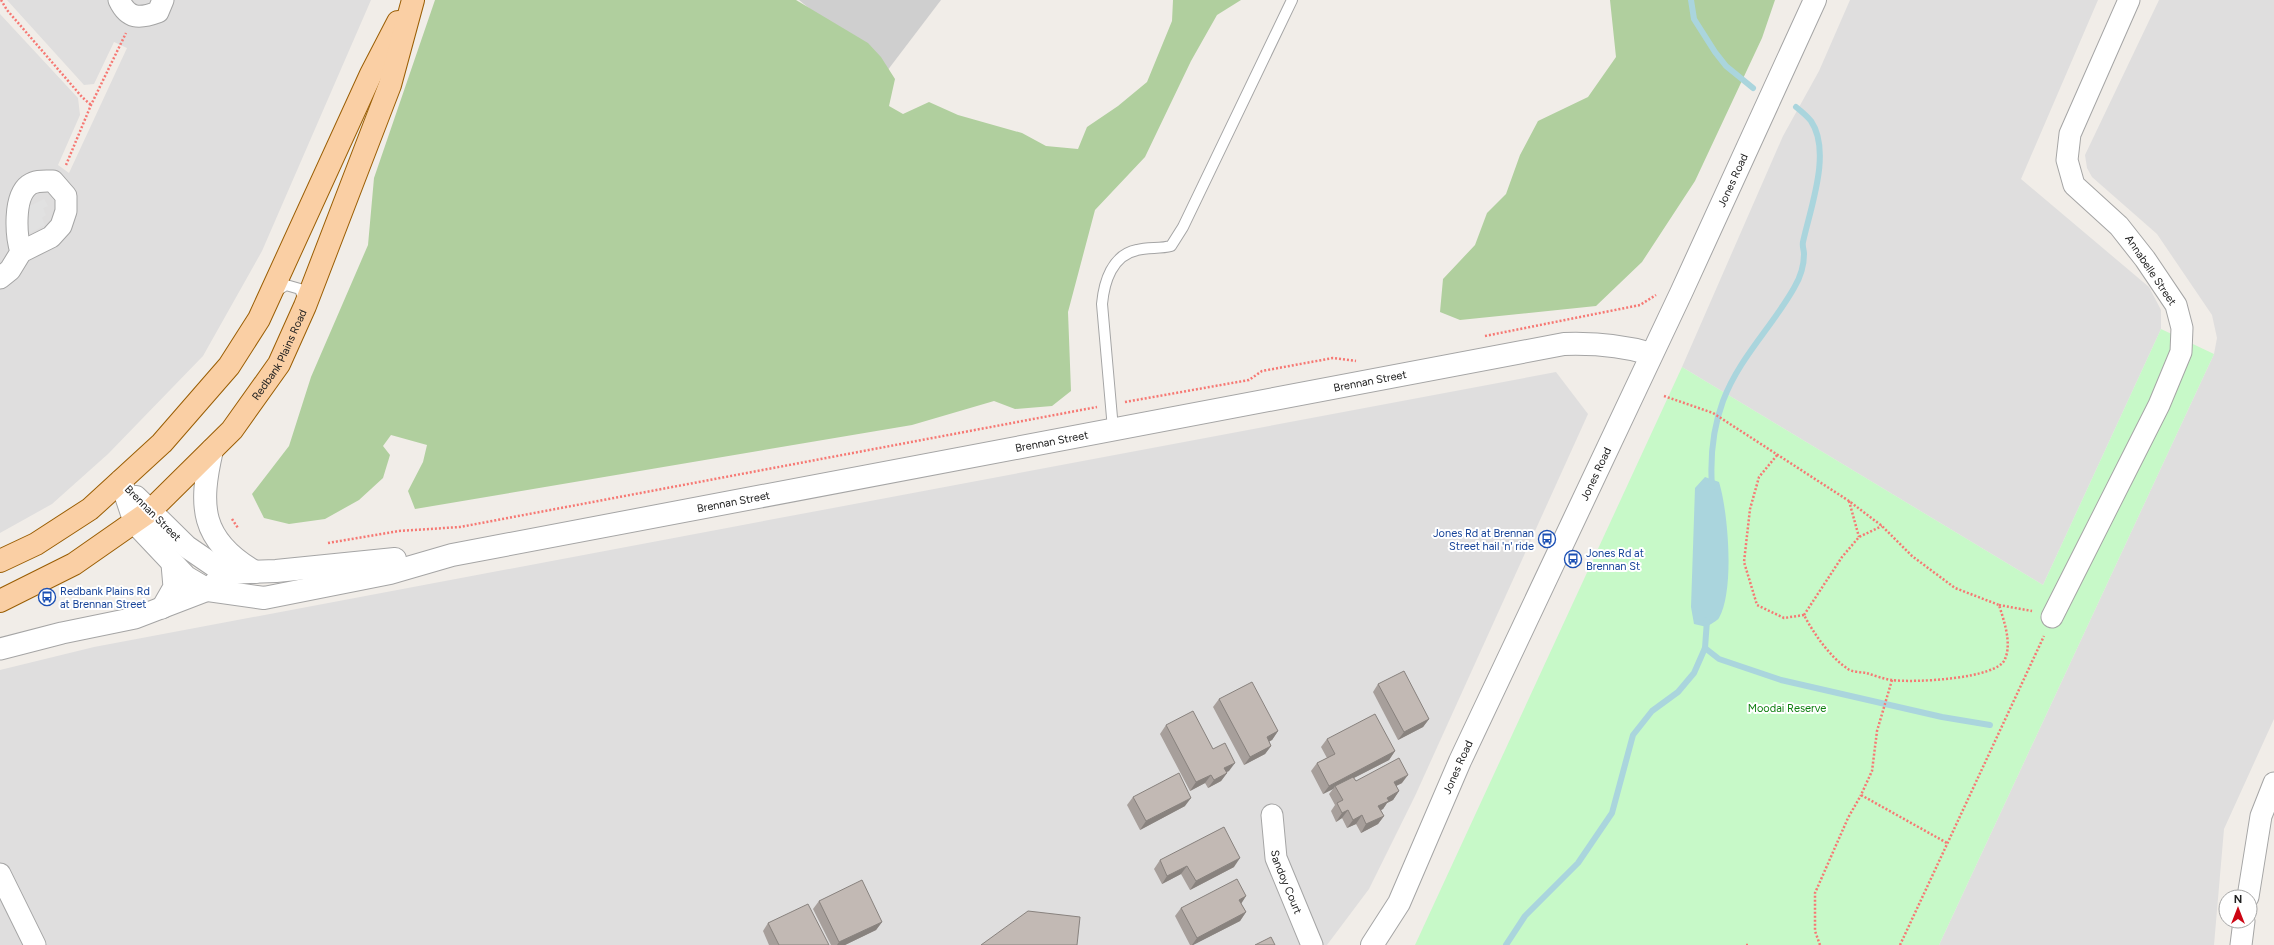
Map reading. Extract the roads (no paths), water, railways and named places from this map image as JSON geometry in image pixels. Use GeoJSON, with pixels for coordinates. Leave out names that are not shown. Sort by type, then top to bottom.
{"type":"FeatureCollection","features":[{"type":"Feature","properties":{"kind":"main road"},"geometry":{"type":"LineString","coordinates":[[0,562],[36,544],[90,509],[167,437],[229,366],[259,319],[371,74],[409,0]]}},
{"type":"Feature","properties":{"kind":"main road","name":"Redbank Plains Road"},"geometry":{"type":"LineString","coordinates":[[0,601],[74,564],[142,517],[232,430],[279,364],[305,306],[390,85],[412,0]]}},
{"type":"Feature","properties":{"kind":"street"},"geometry":{"type":"LineString","coordinates":[[119,0],[124,10],[134,17],[147,16],[158,12],[163,0]]}},
{"type":"Feature","properties":{"kind":"street","name":"Jones Road"},"geometry":{"type":"LineString","coordinates":[[1372,945],[1399,903],[1460,761],[1681,293],[1814,0]]}},
{"type":"Feature","properties":{"kind":"street","name":"Annabelle Street"},"geometry":{"type":"LineString","coordinates":[[2052,617],[2159,405],[2181,352],[2182,328],[2176,305],[2146,259],[2119,226],[2074,185],[2067,160],[2070,134],[2129,0]]}},
{"type":"Feature","properties":{"kind":"street"},"geometry":{"type":"LineString","coordinates":[[0,278],[10,270],[21,252],[51,237],[61,226],[66,211],[66,196],[53,181],[39,181],[28,186],[22,195],[17,225],[21,252]]}},
{"type":"Feature","properties":{"kind":"street","name":"Brennan Street"},"geometry":{"type":"LineString","coordinates":[[121,481],[172,564],[186,577],[208,590],[264,598],[390,572],[452,554],[1564,344],[1593,343],[1613,345],[1651,354]]}},
{"type":"Feature","properties":{"kind":"street"},"geometry":{"type":"LineString","coordinates":[[212,450],[204,497],[208,522],[225,550],[240,563],[255,572]]}},
{"type":"Feature","properties":{"kind":"street","name":"Brennan Street"},"geometry":{"type":"LineString","coordinates":[[142,517],[225,572],[255,572],[452,554]]}},
{"type":"Feature","properties":{"kind":"street"},"geometry":{"type":"LineString","coordinates":[[162,608],[174,587],[172,564]]}},
{"type":"Feature","properties":{"kind":"street","name":"Brennan Street"},"geometry":{"type":"LineString","coordinates":[[0,649],[62,633],[135,618],[208,590],[225,572]]}},
{"type":"Feature","properties":{"kind":"street"},"geometry":{"type":"LineString","coordinates":[[2249,889],[2261,816],[2274,783]]}},
{"type":"Feature","properties":{"kind":"street","name":"Sandoy Court"},"geometry":{"type":"LineString","coordinates":[[1272,815],[1276,858],[1312,945]]}},
{"type":"Feature","properties":{"kind":"street"},"geometry":{"type":"LineString","coordinates":[[0,874],[35,945]]}},
{"type":"Feature","properties":{"kind":"street"},"geometry":{"type":"LineString","coordinates":[[2241,945],[2243,929]]}},
{"type":"Feature","properties":{"kind":"lane"},"geometry":{"type":"LineString","coordinates":[[1113,429],[1102,304],[1104,289],[1110,272],[1122,255],[1137,250],[1157,249],[1171,246],[1186,220],[1292,0]]}},
{"type":"Feature","properties":{"kind":"lane"},"geometry":{"type":"LineString","coordinates":[[270,295],[286,285],[300,290],[305,306]]}},
{"type":"Feature","properties":{"kind":"water"},"geometry":{"type":"Polygon","coordinates":[[[1705,477],[1719,482],[1725,512],[1728,550],[1727,589],[1724,605],[1719,618],[1707,627],[1694,624],[1691,607],[1695,488],[1705,477]]]}},
{"type":"Feature","properties":{"kind":"waterway"},"geometry":{"type":"LineString","coordinates":[[1691,0],[1694,19],[1715,52],[1726,66],[1753,88]]}},
{"type":"Feature","properties":{"kind":"waterway"},"geometry":{"type":"LineString","coordinates":[[1712,487],[1711,465],[1713,443],[1723,401],[1738,371],[1794,288],[1800,276],[1804,258],[1803,244],[1818,181],[1820,148],[1817,134],[1811,121],[1796,107]]}},
{"type":"Feature","properties":{"kind":"waterway"},"geometry":{"type":"LineString","coordinates":[[1506,945],[1525,916],[1578,863],[1612,813],[1633,735],[1652,711],[1678,692],[1694,673],[1705,648],[1707,620]]}},
{"type":"Feature","properties":{"kind":"waterway"},"geometry":{"type":"LineString","coordinates":[[1705,648],[1719,659],[1781,680],[1942,717],[1990,725]]}},
{"type":"Feature","properties":{"kind":"place","name":"Jones Rd at Brennan Street hail 'n' ride"},"geometry":{"type":"Point","coordinates":[1547,539]}},
{"type":"Feature","properties":{"kind":"place","name":"Jones Rd at Brennan St"},"geometry":{"type":"Point","coordinates":[1573,559]}},
{"type":"Feature","properties":{"kind":"place","name":"Redbank Plains Rd at Brennan Street"},"geometry":{"type":"Point","coordinates":[47,597]}},
{"type":"Feature","properties":{"kind":"park label","name":"Moodai Reserve"},"geometry":{"type":"Point","coordinates":[1787,708]}}]}
